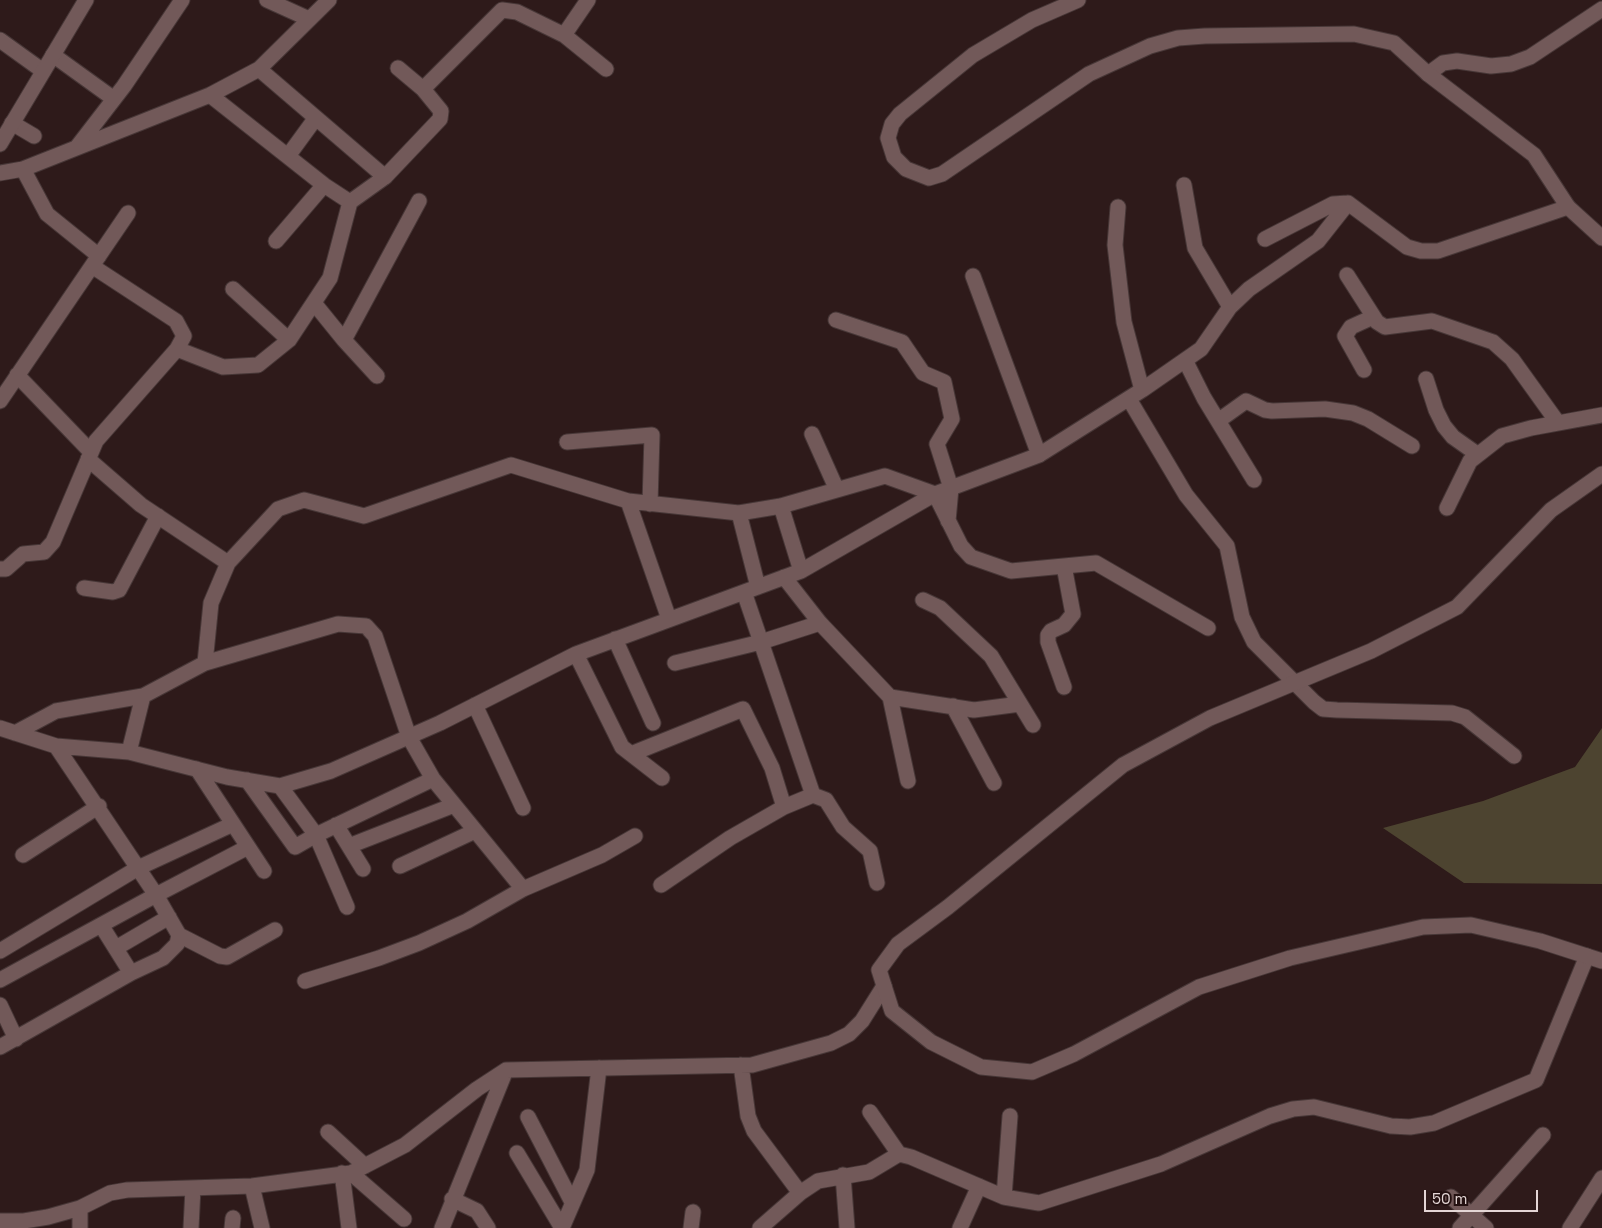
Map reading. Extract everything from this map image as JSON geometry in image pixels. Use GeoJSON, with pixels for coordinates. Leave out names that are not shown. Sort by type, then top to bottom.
{"type":"FeatureCollection","features":[{"type":"Feature","properties":{"kind":"street"},"geometry":{"type":"LineString","coordinates":[[0,144],[86,0]]}},
{"type":"Feature","properties":{"kind":"street"},"geometry":{"type":"LineString","coordinates":[[76,149],[114,99],[182,0]]}},
{"type":"Feature","properties":{"kind":"street"},"geometry":{"type":"LineString","coordinates":[[267,0],[310,19]]}},
{"type":"Feature","properties":{"kind":"street"},"geometry":{"type":"LineString","coordinates":[[0,173],[22,169],[76,149],[210,95],[259,69],[329,0]]}},
{"type":"Feature","properties":{"kind":"street"},"geometry":{"type":"LineString","coordinates":[[564,35],[588,0]]}},
{"type":"Feature","properties":{"kind":"street"},"geometry":{"type":"LineString","coordinates":[[1078,0],[1032,20],[973,55],[900,114],[892,124],[888,138],[889,148],[894,157],[906,169],[929,178],[942,174],[1089,74],[1150,46],[1178,38],[1354,34],[1394,43],[1428,74],[1534,156],[1568,207],[1602,238]]}},
{"type":"Feature","properties":{"kind":"street"},"geometry":{"type":"LineString","coordinates":[[1428,74],[1443,63],[1456,61],[1492,66],[1511,64],[1530,57],[1602,9]]}},
{"type":"Feature","properties":{"kind":"street"},"geometry":{"type":"LineString","coordinates":[[423,89],[502,10],[517,12],[564,35],[606,69]]}},
{"type":"Feature","properties":{"kind":"street"},"geometry":{"type":"LineString","coordinates":[[0,40],[43,71]]}},
{"type":"Feature","properties":{"kind":"street"},"geometry":{"type":"LineString","coordinates":[[53,55],[114,99]]}},
{"type":"Feature","properties":{"kind":"street"},"geometry":{"type":"LineString","coordinates":[[177,349],[223,367],[258,365],[289,340],[330,278],[350,202],[385,177],[440,119],[441,111],[423,89],[398,68]]}},
{"type":"Feature","properties":{"kind":"street"},"geometry":{"type":"LineString","coordinates":[[259,69],[315,119],[385,177]]}},
{"type":"Feature","properties":{"kind":"street"},"geometry":{"type":"LineString","coordinates":[[210,95],[324,185],[350,202]]}},
{"type":"Feature","properties":{"kind":"street"},"geometry":{"type":"LineString","coordinates":[[288,156],[315,119]]}},
{"type":"Feature","properties":{"kind":"street"},"geometry":{"type":"LineString","coordinates":[[12,123],[34,136]]}},
{"type":"Feature","properties":{"kind":"street"},"geometry":{"type":"LineString","coordinates":[[0,569],[6,569],[23,554],[44,552],[53,542],[96,441],[177,349],[184,336],[176,321],[95,261],[47,214],[22,169]]}},
{"type":"Feature","properties":{"kind":"street"},"geometry":{"type":"LineString","coordinates":[[276,241],[324,185]]}},
{"type":"Feature","properties":{"kind":"street"},"geometry":{"type":"LineString","coordinates":[[1184,185],[1195,248],[1230,307]]}},
{"type":"Feature","properties":{"kind":"street"},"geometry":{"type":"LineString","coordinates":[[344,340],[419,201]]}},
{"type":"Feature","properties":{"kind":"street"},"geometry":{"type":"LineString","coordinates":[[1265,240],[1333,204],[1348,203],[1407,247],[1421,251],[1438,252],[1568,207]]}},
{"type":"Feature","properties":{"kind":"street"},"geometry":{"type":"LineString","coordinates":[[0,728],[56,746],[129,752],[197,769],[280,786],[331,771],[474,705],[576,654],[801,571],[935,494],[1039,455],[1129,399],[1201,349],[1230,307],[1249,289],[1318,242],[1348,203]]}},
{"type":"Feature","properties":{"kind":"street"},"geometry":{"type":"LineString","coordinates":[[1118,207],[1115,245],[1124,322],[1142,390]]}},
{"type":"Feature","properties":{"kind":"street"},"geometry":{"type":"LineString","coordinates":[[0,400],[128,213]]}},
{"type":"Feature","properties":{"kind":"street"},"geometry":{"type":"LineString","coordinates":[[1346,275],[1373,317],[1385,327],[1432,321],[1493,342],[1512,359],[1558,423]]}},
{"type":"Feature","properties":{"kind":"street"},"geometry":{"type":"LineString","coordinates":[[973,276],[1039,455]]}},
{"type":"Feature","properties":{"kind":"street"},"geometry":{"type":"LineString","coordinates":[[233,289],[289,340]]}},
{"type":"Feature","properties":{"kind":"street"},"geometry":{"type":"LineString","coordinates":[[314,303],[344,340],[378,376]]}},
{"type":"Feature","properties":{"kind":"street"},"geometry":{"type":"LineString","coordinates":[[1364,370],[1345,336],[1351,327],[1373,317]]}},
{"type":"Feature","properties":{"kind":"street"},"geometry":{"type":"LineString","coordinates":[[836,320],[902,342],[923,373],[944,382],[952,419],[937,444],[951,488],[948,521]]}},
{"type":"Feature","properties":{"kind":"street"},"geometry":{"type":"LineString","coordinates":[[1185,360],[1218,421],[1254,480]]}},
{"type":"Feature","properties":{"kind":"street"},"geometry":{"type":"LineString","coordinates":[[17,375],[90,456],[134,499],[228,563]]}},
{"type":"Feature","properties":{"kind":"street"},"geometry":{"type":"LineString","coordinates":[[1426,379],[1436,410],[1444,426],[1453,437],[1477,454]]}},
{"type":"Feature","properties":{"kind":"street"},"geometry":{"type":"LineString","coordinates":[[1129,399],[1186,495],[1227,546],[1232,560],[1242,617],[1254,642],[1264,654],[1323,709],[1452,713],[1465,717],[1514,756]]}},
{"type":"Feature","properties":{"kind":"street"},"geometry":{"type":"LineString","coordinates":[[1218,421],[1246,401],[1264,410],[1272,411],[1325,409],[1353,414],[1368,420],[1412,446]]}},
{"type":"Feature","properties":{"kind":"street"},"geometry":{"type":"LineString","coordinates":[[1447,508],[1463,472],[1477,454],[1502,436],[1602,415]]}},
{"type":"Feature","properties":{"kind":"street"},"geometry":{"type":"LineString","coordinates":[[812,434],[837,490]]}},
{"type":"Feature","properties":{"kind":"street"},"geometry":{"type":"LineString","coordinates":[[567,442],[652,435],[650,504]]}},
{"type":"Feature","properties":{"kind":"street"},"geometry":{"type":"LineString","coordinates":[[205,663],[211,603],[228,563],[278,509],[304,500],[364,516],[511,465],[628,501],[739,514],[781,506],[885,476],[935,494],[961,546],[971,557],[984,563],[1011,570],[1096,563],[1208,628]]}},
{"type":"Feature","properties":{"kind":"street"},"geometry":{"type":"LineString","coordinates":[[870,1112],[899,1154],[911,1157],[1004,1197],[1039,1202],[1161,1164],[1270,1116],[1292,1109],[1314,1108],[1391,1126],[1410,1127],[1434,1123],[1527,1086],[1536,1080],[1595,959],[1540,940],[1471,925],[1424,927],[1290,958],[1199,987],[1074,1054],[1032,1072],[981,1067],[932,1042],[892,1012],[880,970],[898,944],[948,907],[1123,765],[1210,718],[1371,651],[1457,607],[1551,510],[1602,474]]}},
{"type":"Feature","properties":{"kind":"street"},"geometry":{"type":"LineString","coordinates":[[628,501],[668,619]]}},
{"type":"Feature","properties":{"kind":"street"},"geometry":{"type":"LineString","coordinates":[[781,506],[801,571]]}},
{"type":"Feature","properties":{"kind":"street"},"geometry":{"type":"LineString","coordinates":[[739,514],[761,642],[813,795]]}},
{"type":"Feature","properties":{"kind":"street"},"geometry":{"type":"LineString","coordinates":[[84,588],[113,592],[119,590],[158,516]]}},
{"type":"Feature","properties":{"kind":"street"},"geometry":{"type":"LineString","coordinates":[[1064,566],[1073,614],[1064,625],[1051,631],[1048,635],[1048,642],[1064,687]]}},
{"type":"Feature","properties":{"kind":"street"},"geometry":{"type":"LineString","coordinates":[[784,577],[820,623],[890,697],[908,781]]}},
{"type":"Feature","properties":{"kind":"street"},"geometry":{"type":"LineString","coordinates":[[923,600],[940,608],[991,656],[1033,725]]}},
{"type":"Feature","properties":{"kind":"street"},"geometry":{"type":"LineString","coordinates":[[675,663],[761,642],[820,623]]}},
{"type":"Feature","properties":{"kind":"street"},"geometry":{"type":"LineString","coordinates":[[16,733],[56,711],[143,696],[205,663],[338,624],[366,626],[375,636],[409,736],[433,779],[524,889]]}},
{"type":"Feature","properties":{"kind":"street"},"geometry":{"type":"LineString","coordinates":[[615,639],[653,723]]}},
{"type":"Feature","properties":{"kind":"street"},"geometry":{"type":"LineString","coordinates":[[576,654],[622,747],[662,778]]}},
{"type":"Feature","properties":{"kind":"street"},"geometry":{"type":"LineString","coordinates":[[129,752],[143,696]]}},
{"type":"Feature","properties":{"kind":"street"},"geometry":{"type":"LineString","coordinates":[[890,697],[974,710],[1020,704]]}},
{"type":"Feature","properties":{"kind":"street"},"geometry":{"type":"LineString","coordinates":[[474,705],[523,808]]}},
{"type":"Feature","properties":{"kind":"street"},"geometry":{"type":"LineString","coordinates":[[953,706],[994,782]]}},
{"type":"Feature","properties":{"kind":"street"},"geometry":{"type":"LineString","coordinates":[[630,754],[743,709],[772,768],[784,806]]}},
{"type":"Feature","properties":{"kind":"street"},"geometry":{"type":"LineString","coordinates":[[56,746],[99,806],[156,894],[179,935],[220,956],[227,957],[275,930]]}},
{"type":"Feature","properties":{"kind":"street"},"geometry":{"type":"LineString","coordinates":[[197,769],[264,871]]}},
{"type":"Feature","properties":{"kind":"street"},"geometry":{"type":"LineString","coordinates":[[247,780],[295,847],[336,825],[433,779]]}},
{"type":"Feature","properties":{"kind":"street"},"geometry":{"type":"LineString","coordinates":[[280,786],[316,835],[347,907]]}},
{"type":"Feature","properties":{"kind":"street"},"geometry":{"type":"LineString","coordinates":[[661,885],[730,838],[784,806],[813,795],[826,800],[843,827],[870,851],[877,883]]}},
{"type":"Feature","properties":{"kind":"street"},"geometry":{"type":"LineString","coordinates":[[349,846],[454,805]]}},
{"type":"Feature","properties":{"kind":"street"},"geometry":{"type":"LineString","coordinates":[[23,855],[99,806]]}},
{"type":"Feature","properties":{"kind":"street"},"geometry":{"type":"LineString","coordinates":[[0,951],[138,868],[233,824]]}},
{"type":"Feature","properties":{"kind":"street"},"geometry":{"type":"LineString","coordinates":[[336,825],[363,869]]}},
{"type":"Feature","properties":{"kind":"street"},"geometry":{"type":"LineString","coordinates":[[400,866],[475,831]]}},
{"type":"Feature","properties":{"kind":"street"},"geometry":{"type":"LineString","coordinates":[[306,981],[379,958],[420,942],[467,921],[524,889],[602,855],[635,836]]}},
{"type":"Feature","properties":{"kind":"street"},"geometry":{"type":"LineString","coordinates":[[0,980],[156,894],[248,847]]}},
{"type":"Feature","properties":{"kind":"street"},"geometry":{"type":"LineString","coordinates":[[116,948],[169,917]]}},
{"type":"Feature","properties":{"kind":"street"},"geometry":{"type":"LineString","coordinates":[[101,925],[131,973]]}},
{"type":"Feature","properties":{"kind":"street"},"geometry":{"type":"LineString","coordinates":[[0,1047],[131,973],[164,958],[177,944],[179,935]]}},
{"type":"Feature","properties":{"kind":"street"},"geometry":{"type":"LineString","coordinates":[[0,1221],[48,1217],[80,1208],[110,1193],[127,1190],[252,1186],[353,1171],[405,1145],[477,1089],[506,1070],[593,1070],[599,1068],[752,1065],[813,1048],[850,1034],[862,1021],[884,986]]}},
{"type":"Feature","properties":{"kind":"street"},"geometry":{"type":"LineString","coordinates":[[0,1005],[16,1039]]}},
{"type":"Feature","properties":{"kind":"street"},"geometry":{"type":"LineString","coordinates":[[741,1065],[748,1116],[754,1131],[800,1193]]}},
{"type":"Feature","properties":{"kind":"street"},"geometry":{"type":"LineString","coordinates":[[518,1153],[562,1228],[587,1170],[599,1068]]}},
{"type":"Feature","properties":{"kind":"street"},"geometry":{"type":"LineString","coordinates":[[442,1228],[452,1199],[506,1070]]}},
{"type":"Feature","properties":{"kind":"street"},"geometry":{"type":"LineString","coordinates":[[1004,1197],[1010,1116]]}},
{"type":"Feature","properties":{"kind":"street"},"geometry":{"type":"LineString","coordinates":[[528,1117],[572,1202]]}},
{"type":"Feature","properties":{"kind":"street"},"geometry":{"type":"LineString","coordinates":[[328,1132],[353,1171],[404,1219]]}},
{"type":"Feature","properties":{"kind":"street"},"geometry":{"type":"LineString","coordinates":[[1460,1228],[1543,1135]]}},
{"type":"Feature","properties":{"kind":"street"},"geometry":{"type":"LineString","coordinates":[[760,1228],[800,1193],[818,1181],[843,1175],[869,1172],[899,1154]]}},
{"type":"Feature","properties":{"kind":"street"},"geometry":{"type":"LineString","coordinates":[[349,1228],[353,1171]]}},
{"type":"Feature","properties":{"kind":"street"},"geometry":{"type":"LineString","coordinates":[[843,1175],[847,1228]]}},
{"type":"Feature","properties":{"kind":"street"},"geometry":{"type":"LineString","coordinates":[[1570,1228],[1602,1178]]}},
{"type":"Feature","properties":{"kind":"street"},"geometry":{"type":"LineString","coordinates":[[252,1186],[262,1228]]}},
{"type":"Feature","properties":{"kind":"street"},"geometry":{"type":"LineString","coordinates":[[960,1228],[979,1186]]}},
{"type":"Feature","properties":{"kind":"street"},"geometry":{"type":"LineString","coordinates":[[191,1228],[192,1188]]}},
{"type":"Feature","properties":{"kind":"street"},"geometry":{"type":"LineString","coordinates":[[1451,1197],[1486,1228]]}},
{"type":"Feature","properties":{"kind":"street"},"geometry":{"type":"LineString","coordinates":[[452,1199],[477,1211],[488,1228]]}},
{"type":"Feature","properties":{"kind":"street"},"geometry":{"type":"LineString","coordinates":[[80,1208],[80,1228]]}},
{"type":"Feature","properties":{"kind":"street"},"geometry":{"type":"LineString","coordinates":[[691,1228],[693,1212]]}},
{"type":"Feature","properties":{"kind":"shaded area"},"geometry":{"type":"Polygon","coordinates":[[[1602,728],[1602,884],[1464,883],[1383,828],[1483,801],[1575,767],[1602,728]]]}}]}
